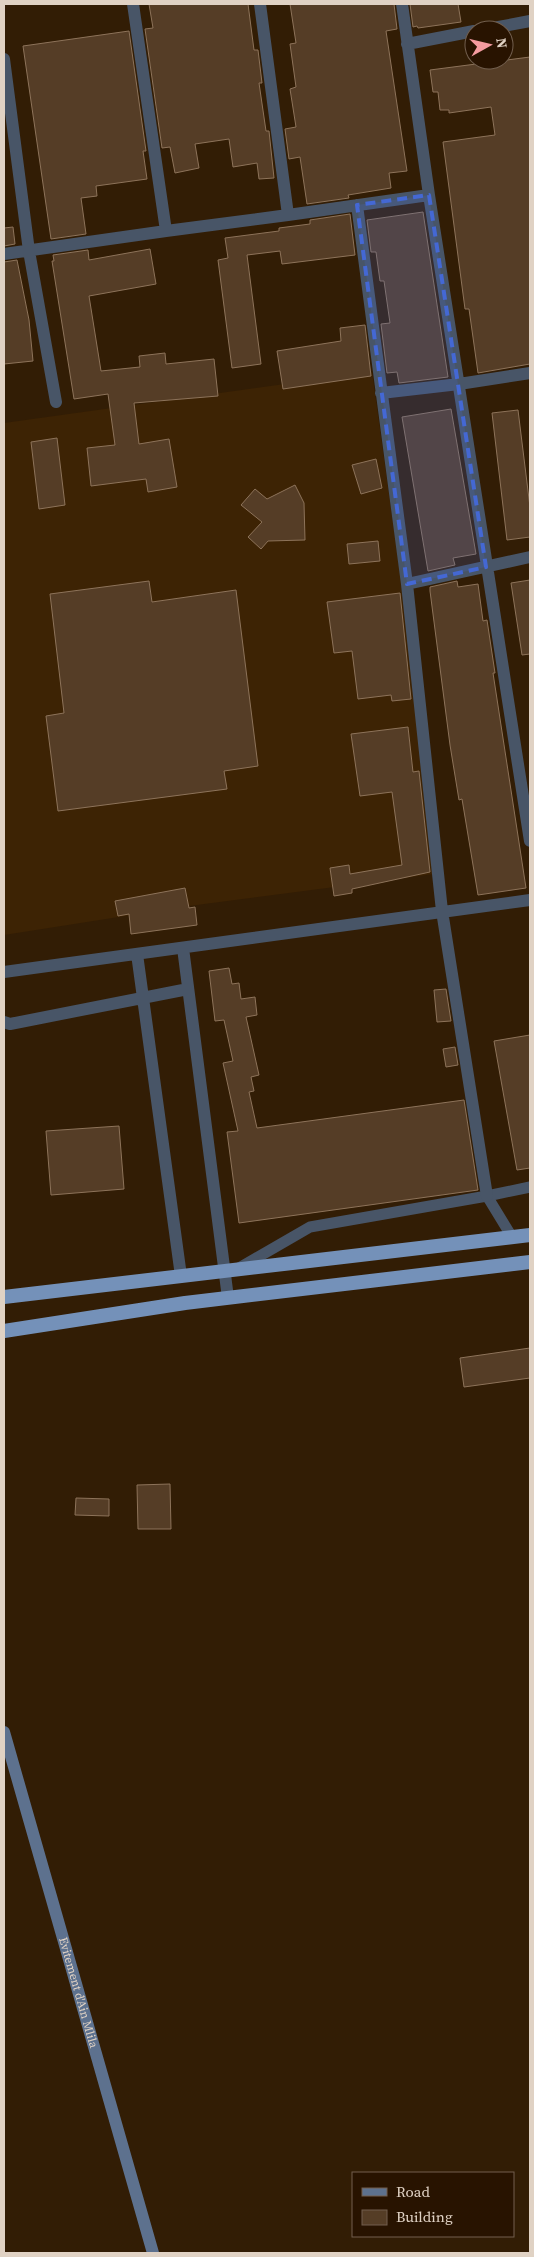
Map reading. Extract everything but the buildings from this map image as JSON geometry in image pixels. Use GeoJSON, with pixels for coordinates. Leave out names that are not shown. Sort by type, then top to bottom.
{"type":"FeatureCollection","features":[{"type":"Feature","properties":{"kind":"highway"},"geometry":{"type":"LineString","coordinates":[[4,1297],[530,1234]]}},
{"type":"Feature","properties":{"kind":"highway"},"geometry":{"type":"LineString","coordinates":[[4,1331],[228,1298],[530,1262]]}},
{"type":"Feature","properties":{"kind":"main road","name":"Evitement d'Ain Mlila"},"geometry":{"type":"LineString","coordinates":[[4,1732],[153,2253]]}},
{"type":"Feature","properties":{"kind":"street"},"geometry":{"type":"LineString","coordinates":[[133,4],[166,231]]}},
{"type":"Feature","properties":{"kind":"street"},"geometry":{"type":"LineString","coordinates":[[260,4],[288,215]]}},
{"type":"Feature","properties":{"kind":"street"},"geometry":{"type":"LineString","coordinates":[[402,4],[486,567],[530,841]]}},
{"type":"Feature","properties":{"kind":"street"},"geometry":{"type":"LineString","coordinates":[[514,24],[530,21]]}},
{"type":"Feature","properties":{"kind":"street"},"geometry":{"type":"LineString","coordinates":[[407,44],[464,34]]}},
{"type":"Feature","properties":{"kind":"street"},"geometry":{"type":"LineString","coordinates":[[4,59],[29,251],[56,402]]}},
{"type":"Feature","properties":{"kind":"street"},"geometry":{"type":"LineString","coordinates":[[4,254],[429,194]]}},
{"type":"Feature","properties":{"kind":"street"},"geometry":{"type":"LineString","coordinates":[[357,205],[407,584],[442,911],[487,1196]]}},
{"type":"Feature","properties":{"kind":"street"},"geometry":{"type":"LineString","coordinates":[[381,393],[530,373]]}},
{"type":"Feature","properties":{"kind":"street"},"geometry":{"type":"LineString","coordinates":[[407,584],[530,557]]}},
{"type":"Feature","properties":{"kind":"street"},"geometry":{"type":"LineString","coordinates":[[4,972],[530,900]]}},
{"type":"Feature","properties":{"kind":"street"},"geometry":{"type":"LineString","coordinates":[[183,948],[231,1270],[228,1298]]}},
{"type":"Feature","properties":{"kind":"street"},"geometry":{"type":"LineString","coordinates":[[137,954],[181,1276]]}},
{"type":"Feature","properties":{"kind":"street"},"geometry":{"type":"LineString","coordinates":[[4,1022],[10,1024],[188,989]]}},
{"type":"Feature","properties":{"kind":"lane"},"geometry":{"type":"LineString","coordinates":[[231,1270],[310,1227],[487,1196],[530,1186]]}},
{"type":"Feature","properties":{"kind":"lane"},"geometry":{"type":"LineString","coordinates":[[487,1196],[512,1237]]}},
{"type":"Feature","properties":{"kind":"highlighted area"},"geometry":{"type":"Polygon","coordinates":[[[429,195],[486,567],[407,584],[357,205],[429,195]]]}},
{"type":"Feature","properties":{"kind":"shaded area"},"geometry":{"type":"Polygon","coordinates":[[[372,372],[442,873],[189,906],[4,935],[4,423],[372,372]]]}}]}
